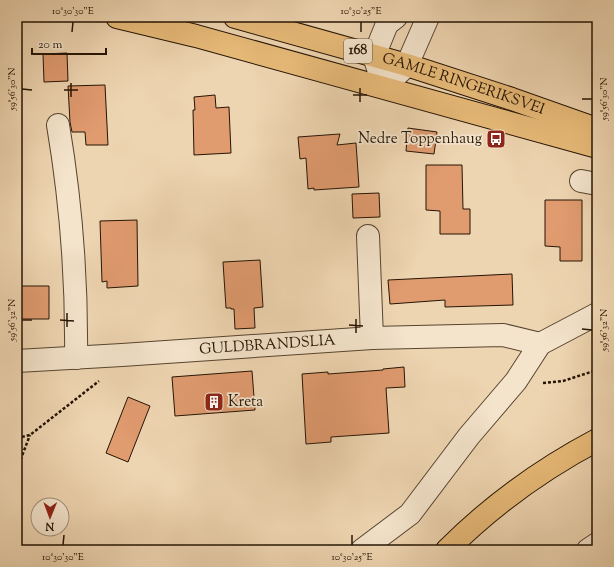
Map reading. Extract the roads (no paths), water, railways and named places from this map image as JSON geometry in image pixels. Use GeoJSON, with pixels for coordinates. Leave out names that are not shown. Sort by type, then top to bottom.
{"type":"FeatureCollection","features":[{"type":"Feature","properties":{"kind":"main road","name":"GAMLE RINGERIKSVEI"},"geometry":{"type":"LineString","coordinates":[[117,17],[196,36],[384,87],[484,117],[597,147]]}},
{"type":"Feature","properties":{"kind":"main road","name":"GAMLE RINGERIKSVEI"},"geometry":{"type":"LineString","coordinates":[[235,17],[407,65],[481,88],[597,129]]}},
{"type":"Feature","properties":{"kind":"main road"},"geometry":{"type":"LineString","coordinates":[[447,550],[484,516],[527,483],[573,453],[597,440]]}},
{"type":"Feature","properties":{"kind":"street"},"geometry":{"type":"LineString","coordinates":[[396,17],[387,24],[374,56],[384,87],[407,65],[428,17]]}},
{"type":"Feature","properties":{"kind":"street"},"geometry":{"type":"LineString","coordinates":[[58,125],[65,165],[69,204],[77,318],[76,358]]}},
{"type":"Feature","properties":{"kind":"street"},"geometry":{"type":"LineString","coordinates":[[368,236],[372,338]]}},
{"type":"Feature","properties":{"kind":"street"},"geometry":{"type":"LineString","coordinates":[[362,550],[410,514],[469,436],[516,381],[540,344],[597,314]]}},
{"type":"Feature","properties":{"kind":"street","name":"GULDBRANDSLIA"},"geometry":{"type":"LineString","coordinates":[[17,361],[372,338],[503,335],[540,344]]}},
{"type":"Feature","properties":{"kind":"place","name":"Nedre Toppenhaug"},"geometry":{"type":"Point","coordinates":[496,139]}},
{"type":"Feature","properties":{"kind":"place","name":"Kreta"},"geometry":{"type":"Point","coordinates":[214,402]}}]}
